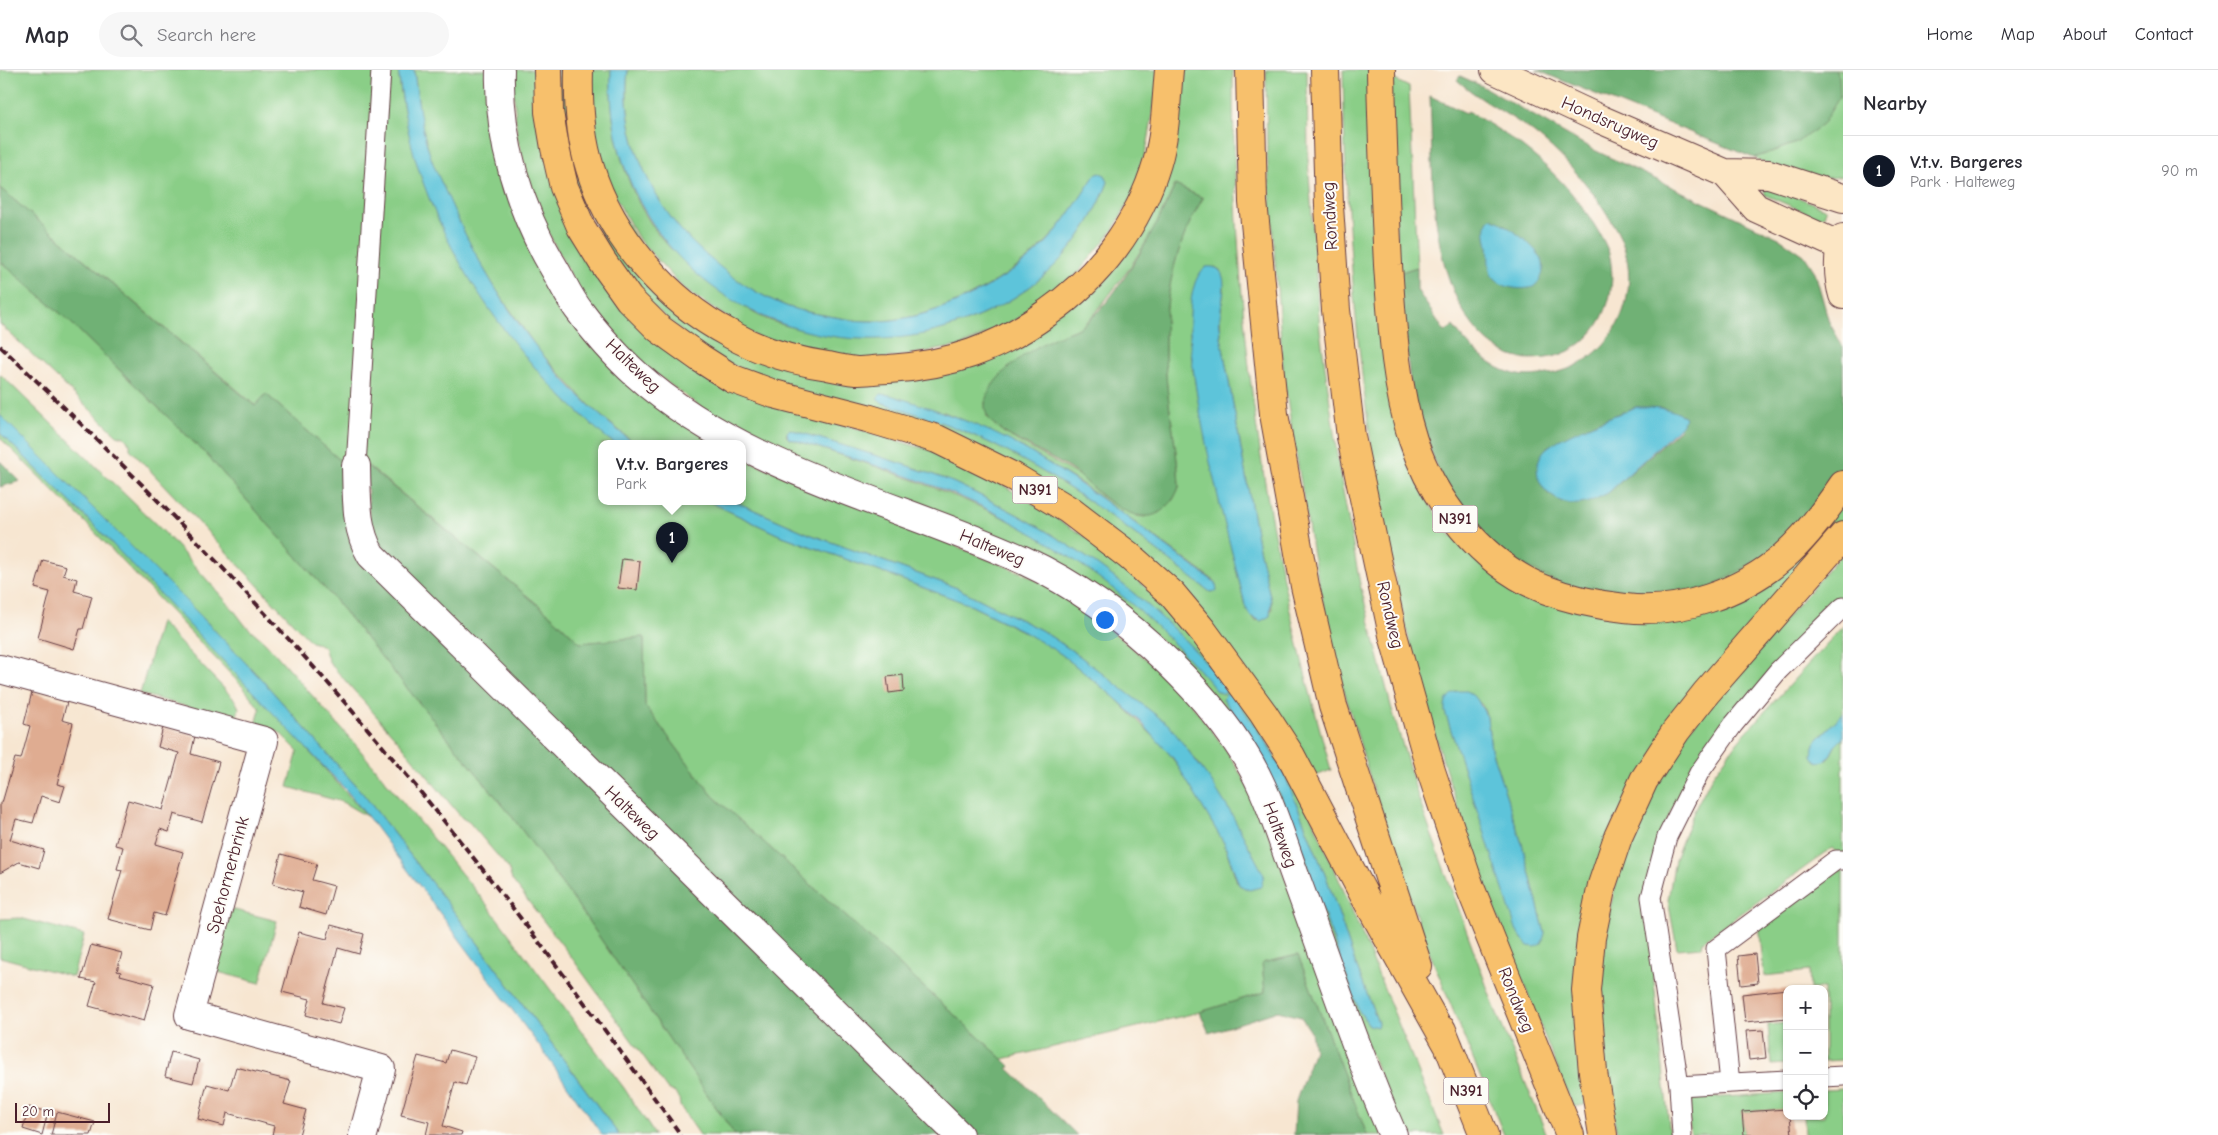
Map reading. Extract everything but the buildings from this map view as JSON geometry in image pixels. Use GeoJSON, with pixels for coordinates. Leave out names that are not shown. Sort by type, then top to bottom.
{"type":"FeatureCollection","features":[{"type":"Feature","properties":{"kind":"main road","name":"N391"},"geometry":{"type":"LineString","coordinates":[[548,70],[549,112],[564,187],[578,219],[602,261],[629,299],[658,328],[733,379],[774,394],[867,418],[937,439],[1014,477],[1070,510],[1128,555],[1172,594],[1203,631],[1291,756],[1364,895],[1449,1047]]}},
{"type":"Feature","properties":{"kind":"main road"},"geometry":{"type":"LineString","coordinates":[[579,70],[580,126],[590,169],[605,206],[630,247],[659,280],[694,312],[730,334],[770,353],[815,364],[856,371],[925,366],[975,354],[1032,324],[1063,302],[1090,278],[1115,247],[1139,208],[1156,165],[1163,137],[1169,70]]}},
{"type":"Feature","properties":{"kind":"main road","name":"N391"},"geometry":{"type":"LineString","coordinates":[[1250,70],[1254,202],[1274,414],[1305,586],[1333,706],[1411,947],[1484,1135]]}},
{"type":"Feature","properties":{"kind":"main road","name":"Rondweg"},"geometry":{"type":"LineString","coordinates":[[1325,70],[1330,225],[1336,310],[1351,437],[1393,635],[1431,771],[1470,887],[1570,1135]]}},
{"type":"Feature","properties":{"kind":"main road","name":"N391"},"geometry":{"type":"LineString","coordinates":[[1381,70],[1391,313],[1401,390],[1413,440],[1434,489],[1466,534],[1516,575],[1543,588],[1601,605],[1635,610],[1687,606],[1737,588],[1783,557],[1824,513],[1843,485]]}},
{"type":"Feature","properties":{"kind":"main road","name":"Hondsrugweg"},"geometry":{"type":"LineString","coordinates":[[1495,70],[1602,120],[1725,173],[1769,174],[1843,198]]}},
{"type":"Feature","properties":{"kind":"main road","name":"Hondsrugweg"},"geometry":{"type":"LineString","coordinates":[[1725,173],[1756,208],[1842,242]]}},
{"type":"Feature","properties":{"kind":"main road"},"geometry":{"type":"LineString","coordinates":[[1842,242],[1840,279],[1843,295]]}},
{"type":"Feature","properties":{"kind":"main road"},"geometry":{"type":"LineString","coordinates":[[1603,1135],[1592,1064],[1586,990],[1591,938],[1602,885],[1618,836],[1644,780],[1676,731],[1706,692],[1843,536]]}},
{"type":"Feature","properties":{"kind":"street","name":"Halteweg"},"geometry":{"type":"LineString","coordinates":[[500,70],[502,126],[516,184],[543,249],[580,312],[634,372],[692,415],[735,440]]}},
{"type":"Feature","properties":{"kind":"street","name":"Halteweg"},"geometry":{"type":"LineString","coordinates":[[746,446],[776,461],[1027,562],[1076,590],[1123,621],[1168,662],[1210,706],[1238,746],[1262,786],[1354,1037],[1393,1135]]}},
{"type":"Feature","properties":{"kind":"street","name":"Halteweg"},"geometry":{"type":"LineString","coordinates":[[356,466],[357,505],[362,541],[376,561],[959,1135]]}},
{"type":"Feature","properties":{"kind":"street","name":"Spehornerbrink"},"geometry":{"type":"LineString","coordinates":[[0,669],[264,741],[189,1015],[381,1069],[363,1135]]}},
{"type":"Feature","properties":{"kind":"lane"},"geometry":{"type":"LineString","coordinates":[[356,466],[381,70]]}},
{"type":"Feature","properties":{"kind":"lane"},"geometry":{"type":"LineString","coordinates":[[1682,1135],[1679,1086],[1651,897],[1667,836],[1699,773],[1733,725],[1778,671],[1843,606]]}},
{"type":"Feature","properties":{"kind":"lane"},"geometry":{"type":"LineString","coordinates":[[1730,1083],[1716,949],[1836,860],[1843,860]]}},
{"type":"Feature","properties":{"kind":"lane"},"geometry":{"type":"LineString","coordinates":[[1828,1077],[1843,1076]]}},
{"type":"Feature","properties":{"kind":"lane"},"geometry":{"type":"LineString","coordinates":[[1679,1086],[1783,1080]]}},
{"type":"Feature","properties":{"kind":"green space"},"geometry":{"type":"Polygon","coordinates":[[[0,70],[398,70],[403,106],[421,174],[433,206],[465,267],[483,297],[529,360],[570,404],[612,440],[598,440],[598,505],[716,505],[777,534],[968,604],[1040,640],[1061,654],[1114,697],[1167,750],[1224,843],[1237,882],[1254,856],[1199,764],[1186,748],[1114,683],[1077,654],[1041,630],[957,588],[809,534],[743,505],[746,505],[746,460],[1029,576],[1074,601],[1159,670],[1186,697],[1225,748],[1246,783],[1268,832],[1382,1135],[1367,1135],[1298,955],[1262,963],[1265,992],[1200,1012],[1003,1059],[713,796],[645,706],[644,637],[580,643],[553,617],[367,465],[352,471],[266,394],[256,406],[0,188],[0,70]]]}},
{"type":"Feature","properties":{"kind":"green space"},"geometry":{"type":"Polygon","coordinates":[[[414,70],[491,70],[530,249],[712,440],[631,440],[595,411],[539,351],[497,291],[468,242],[433,165],[420,118],[414,70]]]}},
{"type":"Feature","properties":{"kind":"green space"},"geometry":{"type":"Polygon","coordinates":[[[512,70],[538,70],[612,296],[816,416],[945,455],[982,472],[1094,542],[1167,606],[1239,694],[1311,816],[1347,898],[1444,1135],[1405,1135],[1371,1055],[1290,827],[1160,639],[714,417],[642,364],[580,293],[537,211],[517,136],[512,70]],[[790,429],[786,435],[788,438],[876,466],[933,487],[990,511],[1047,541],[1101,577],[1174,643],[1217,691],[1223,694],[1227,691],[1227,686],[1200,656],[1145,603],[1115,578],[1052,535],[1018,515],[950,481],[790,429]],[[1223,699],[1243,727],[1286,807],[1305,854],[1312,881],[1359,1011],[1369,1025],[1378,1023],[1353,957],[1328,882],[1284,773],[1223,699]]]}},
{"type":"Feature","properties":{"kind":"green space"},"geometry":{"type":"Polygon","coordinates":[[[557,70],[569,70],[571,128],[680,313],[887,382],[1104,276],[1179,70],[1233,70],[1239,252],[1257,434],[1289,608],[1331,770],[1313,777],[1112,533],[813,397],[708,355],[624,280],[571,178],[557,70]],[[1175,185],[1153,231],[1129,269],[1094,315],[1081,327],[1050,340],[1018,360],[994,383],[985,402],[987,417],[1004,433],[1081,477],[1101,496],[1115,505],[1137,516],[1145,517],[1173,500],[1179,487],[1168,396],[1165,344],[1166,319],[1174,269],[1181,245],[1203,198],[1175,185]],[[1215,267],[1196,281],[1190,323],[1190,343],[1195,382],[1245,606],[1255,620],[1261,621],[1272,610],[1271,601],[1258,544],[1221,337],[1220,320],[1224,289],[1220,270],[1215,267]],[[883,403],[938,421],[990,443],[1048,475],[1104,512],[1210,592],[1216,582],[1082,484],[1022,447],[944,412],[883,403]]]}},
{"type":"Feature","properties":{"kind":"green space"},"geometry":{"type":"Polygon","coordinates":[[[588,70],[611,70],[612,109],[615,129],[624,168],[631,187],[657,232],[682,259],[700,275],[741,304],[767,319],[794,328],[833,336],[884,338],[909,336],[958,324],[982,315],[1022,292],[1054,267],[1080,236],[1091,219],[1108,182],[1095,175],[1065,220],[1043,245],[1006,275],[962,300],[914,316],[890,320],[867,321],[805,312],[753,290],[726,272],[690,240],[666,212],[646,174],[632,133],[628,112],[628,70],[1160,70],[1148,142],[1135,191],[1113,230],[1078,273],[1031,313],[966,345],[870,361],[760,339],[685,290],[640,241],[611,190],[592,127],[588,70]]]}},
{"type":"Feature","properties":{"kind":"green space"},"geometry":{"type":"Polygon","coordinates":[[[1266,70],[1307,70],[1308,160],[1320,330],[1339,469],[1360,584],[1391,706],[1419,800],[1495,1009],[1547,1135],[1504,1135],[1426,944],[1380,811],[1336,664],[1313,555],[1284,381],[1267,153],[1266,70]]]}},
{"type":"Feature","properties":{"kind":"green space"},"geometry":{"type":"Polygon","coordinates":[[[1343,70],[1371,70],[1403,449],[1424,494],[1451,536],[1843,507],[1843,520],[1615,823],[1585,1105],[1573,1107],[1508,944],[1449,779],[1416,667],[1398,593],[1371,445],[1354,296],[1348,221],[1343,70]],[[1467,691],[1445,712],[1515,924],[1522,939],[1545,933],[1522,844],[1491,749],[1487,717],[1482,705],[1467,691]]]}},
{"type":"Feature","properties":{"kind":"green space"},"geometry":{"type":"Polygon","coordinates":[[[1536,70],[1835,70],[1839,77],[1840,96],[1822,125],[1796,143],[1754,158],[1536,70]]]}},
{"type":"Feature","properties":{"kind":"green space"},"geometry":{"type":"Polygon","coordinates":[[[1835,70],[1843,70],[1843,176],[1821,178],[1798,174],[1754,158],[1796,143],[1839,77],[1835,70]]]}},
{"type":"Feature","properties":{"kind":"green space"},"geometry":{"type":"Polygon","coordinates":[[[1460,76],[1482,86],[1592,149],[1781,239],[1804,255],[1815,272],[1829,322],[1843,347],[1843,467],[1840,474],[1784,544],[1712,587],[1658,598],[1575,591],[1498,552],[1446,493],[1412,400],[1398,273],[1417,267],[1417,290],[1445,332],[1453,326],[1474,350],[1490,363],[1509,372],[1526,376],[1549,374],[1572,367],[1592,356],[1608,340],[1619,320],[1627,299],[1629,276],[1626,253],[1617,231],[1609,216],[1578,174],[1540,137],[1473,93],[1457,80],[1460,76]],[[1636,407],[1597,422],[1547,447],[1538,465],[1548,494],[1569,504],[1608,493],[1680,429],[1682,415],[1663,408],[1636,407]]]}},
{"type":"Feature","properties":{"kind":"green space"},"geometry":{"type":"Polygon","coordinates":[[[1389,77],[1409,87],[1417,267],[1398,273],[1389,77]]]}},
{"type":"Feature","properties":{"kind":"green space"},"geometry":{"type":"Polygon","coordinates":[[[1430,96],[1466,113],[1467,111],[1486,122],[1539,160],[1570,191],[1595,226],[1609,254],[1612,280],[1610,296],[1598,325],[1576,347],[1562,354],[1546,358],[1529,359],[1516,357],[1502,351],[1484,338],[1463,310],[1453,290],[1445,267],[1436,219],[1432,170],[1430,96]],[[1504,224],[1539,281],[1544,267],[1537,252],[1504,224]]]}},
{"type":"Feature","properties":{"kind":"green space"},"geometry":{"type":"Polygon","coordinates":[[[1175,185],[1203,198],[1181,245],[1174,269],[1166,319],[1165,344],[1168,396],[1179,487],[1173,499],[1164,509],[1154,515],[1143,516],[1132,514],[1120,508],[1098,493],[1070,469],[1003,432],[990,420],[985,404],[993,384],[1010,366],[1041,345],[1082,326],[1095,315],[1122,282],[1135,262],[1159,220],[1175,185]]]}},
{"type":"Feature","properties":{"kind":"green space"},"geometry":{"type":"Polygon","coordinates":[[[1768,185],[1824,208],[1826,210],[1824,216],[1819,218],[1765,195],[1764,187],[1768,185]]]}},
{"type":"Feature","properties":{"kind":"green space"},"geometry":{"type":"Polygon","coordinates":[[[0,188],[255,406],[266,394],[352,471],[353,523],[953,1135],[735,1135],[576,903],[510,814],[335,600],[206,454],[69,321],[0,261],[0,188]]]}},
{"type":"Feature","properties":{"kind":"green space"},"geometry":{"type":"Polygon","coordinates":[[[0,261],[69,321],[206,454],[335,600],[510,814],[576,903],[735,1135],[700,1135],[680,1106],[679,1098],[675,1093],[667,1089],[572,958],[512,880],[508,868],[469,822],[462,818],[400,743],[331,665],[324,648],[311,642],[130,449],[130,444],[124,437],[117,435],[0,324],[0,261]]]}},
{"type":"Feature","properties":{"kind":"green space"},"geometry":{"type":"Polygon","coordinates":[[[0,374],[167,535],[245,625],[265,642],[355,744],[488,906],[624,1088],[655,1135],[619,1135],[471,934],[364,795],[263,681],[196,611],[0,415],[0,374]]]}},
{"type":"Feature","properties":{"kind":"green space"},"geometry":{"type":"Polygon","coordinates":[[[0,433],[99,530],[270,708],[368,817],[342,802],[288,787],[298,751],[279,732],[256,725],[260,709],[243,687],[84,521],[0,438],[0,433]]]}},
{"type":"Feature","properties":{"kind":"green space"},"geometry":{"type":"Polygon","coordinates":[[[0,461],[20,481],[0,487],[0,461]]]}},
{"type":"Feature","properties":{"kind":"green space"},"geometry":{"type":"Polygon","coordinates":[[[366,465],[553,617],[580,643],[644,637],[645,706],[713,796],[1003,1059],[1011,1067],[1008,1068],[1077,1135],[966,1135],[371,546],[366,465]]]}},
{"type":"Feature","properties":{"kind":"green space"},"geometry":{"type":"Polygon","coordinates":[[[1843,552],[1843,593],[1695,763],[1664,826],[1653,972],[1670,1135],[1618,1135],[1606,1089],[1596,1015],[1600,947],[1627,842],[1677,744],[1843,552]]]}},
{"type":"Feature","properties":{"kind":"green space"},"geometry":{"type":"Polygon","coordinates":[[[160,622],[235,700],[239,708],[236,720],[140,694],[160,622]]]}},
{"type":"Feature","properties":{"kind":"green space"},"geometry":{"type":"Polygon","coordinates":[[[1843,626],[1843,713],[1817,740],[1812,756],[1816,761],[1828,760],[1835,746],[1843,738],[1843,858],[1832,848],[1703,941],[1702,947],[1677,949],[1668,900],[1675,859],[1693,813],[1711,778],[1738,741],[1843,626]]]}},
{"type":"Feature","properties":{"kind":"green space"},"geometry":{"type":"Polygon","coordinates":[[[1832,870],[1843,870],[1843,1060],[1828,1061],[1828,985],[1810,985],[1809,971],[1764,976],[1759,923],[1832,870]]]}},
{"type":"Feature","properties":{"kind":"green space"},"geometry":{"type":"Polygon","coordinates":[[[231,909],[277,921],[260,983],[214,971],[231,909]]]}},
{"type":"Feature","properties":{"kind":"green space"},"geometry":{"type":"Polygon","coordinates":[[[20,918],[84,935],[73,977],[0,957],[0,919],[20,918]]]}},
{"type":"Feature","properties":{"kind":"green space"},"geometry":{"type":"Polygon","coordinates":[[[1298,955],[1367,1135],[1294,1135],[1296,1101],[1314,1050],[1311,1032],[1301,1017],[1278,1011],[1209,1033],[1200,1012],[1265,992],[1262,963],[1298,955]]]}},
{"type":"Feature","properties":{"kind":"green space"},"geometry":{"type":"Polygon","coordinates":[[[1783,1023],[1783,1064],[1771,1065],[1768,1025],[1783,1023]]]}},
{"type":"Feature","properties":{"kind":"green space"},"geometry":{"type":"Polygon","coordinates":[[[1843,1089],[1843,1135],[1805,1135],[1804,1120],[1828,1120],[1828,1090],[1843,1089]]]}},
{"type":"Feature","properties":{"kind":"green space"},"geometry":{"type":"Polygon","coordinates":[[[1783,1093],[1783,1109],[1742,1112],[1744,1135],[1691,1135],[1688,1115],[1692,1099],[1783,1093]]]}},
{"type":"Feature","properties":{"kind":"water"},"geometry":{"type":"Polygon","coordinates":[[[398,70],[414,70],[422,126],[434,165],[464,232],[483,267],[526,333],[551,364],[577,394],[631,440],[609,440],[560,394],[536,369],[513,340],[470,280],[452,249],[424,185],[415,157],[402,99],[398,70]]]}},
{"type":"Feature","properties":{"kind":"water"},"geometry":{"type":"Polygon","coordinates":[[[611,70],[628,70],[627,93],[633,140],[651,185],[677,225],[712,260],[745,285],[781,304],[805,312],[867,321],[890,320],[914,316],[962,300],[1007,275],[1044,245],[1065,220],[1095,175],[1100,173],[1105,175],[1108,182],[1091,219],[1067,252],[1039,280],[1005,303],[937,331],[867,339],[800,329],[738,304],[685,263],[644,209],[618,144],[611,70]]]}},
{"type":"Feature","properties":{"kind":"water"},"geometry":{"type":"Polygon","coordinates":[[[1491,218],[1504,224],[1520,236],[1539,255],[1543,264],[1543,271],[1538,282],[1533,287],[1522,289],[1510,287],[1494,279],[1489,268],[1486,236],[1487,223],[1491,218]]]}},
{"type":"Feature","properties":{"kind":"water"},"geometry":{"type":"Polygon","coordinates":[[[1206,267],[1215,267],[1223,277],[1224,285],[1220,320],[1221,337],[1258,544],[1271,601],[1270,616],[1261,621],[1250,616],[1245,606],[1215,484],[1194,375],[1190,327],[1193,289],[1206,267]]]}},
{"type":"Feature","properties":{"kind":"water"},"geometry":{"type":"Polygon","coordinates":[[[881,394],[890,395],[958,418],[1023,448],[1073,479],[1145,530],[1216,583],[1217,591],[1210,592],[1131,531],[1076,493],[1020,458],[964,431],[883,403],[877,398],[881,394]]]}},
{"type":"Feature","properties":{"kind":"water"},"geometry":{"type":"Polygon","coordinates":[[[1636,407],[1668,409],[1685,417],[1683,424],[1608,493],[1594,500],[1580,504],[1570,504],[1551,496],[1544,489],[1539,481],[1537,472],[1538,462],[1543,452],[1549,446],[1586,427],[1636,407]]]}},
{"type":"Feature","properties":{"kind":"water"},"geometry":{"type":"Polygon","coordinates":[[[0,415],[196,611],[263,681],[364,795],[471,934],[619,1135],[602,1135],[543,1051],[346,790],[99,530],[0,433],[0,415]]]}},
{"type":"Feature","properties":{"kind":"water"},"geometry":{"type":"Polygon","coordinates":[[[790,429],[950,481],[1018,515],[1052,535],[1115,578],[1145,603],[1200,656],[1227,686],[1227,691],[1223,694],[1217,691],[1151,621],[1102,580],[1021,527],[994,512],[936,487],[788,438],[787,432],[790,429]]]}},
{"type":"Feature","properties":{"kind":"water"},"geometry":{"type":"Polygon","coordinates":[[[716,505],[743,505],[809,534],[957,588],[1041,630],[1077,654],[1169,725],[1211,781],[1231,813],[1264,875],[1261,887],[1249,890],[1239,885],[1224,843],[1173,758],[1141,722],[1114,697],[1061,654],[1021,630],[968,604],[777,534],[716,505]]]}},
{"type":"Feature","properties":{"kind":"water"},"geometry":{"type":"Polygon","coordinates":[[[1458,691],[1467,691],[1477,699],[1487,717],[1491,749],[1522,844],[1545,933],[1542,943],[1536,947],[1528,946],[1517,932],[1445,712],[1447,699],[1458,691]]]}},
{"type":"Feature","properties":{"kind":"water"},"geometry":{"type":"Polygon","coordinates":[[[1226,694],[1233,694],[1284,773],[1328,882],[1353,957],[1378,1023],[1377,1027],[1369,1025],[1359,1011],[1312,881],[1305,854],[1286,807],[1243,727],[1223,699],[1226,694]]]}},
{"type":"Feature","properties":{"kind":"water"},"geometry":{"type":"Polygon","coordinates":[[[1843,713],[1843,738],[1835,746],[1828,759],[1817,761],[1813,759],[1813,747],[1817,740],[1843,713]]]}},
{"type":"Feature","properties":{"kind":"railway"},"geometry":{"type":"LineString","coordinates":[[0,346],[112,455],[221,566],[377,740],[525,924],[681,1135]]}},
{"type":"Feature","properties":{"kind":"place","name":"V.t.v. Bargeres"},"geometry":{"type":"Point","coordinates":[672,563]}}]}
